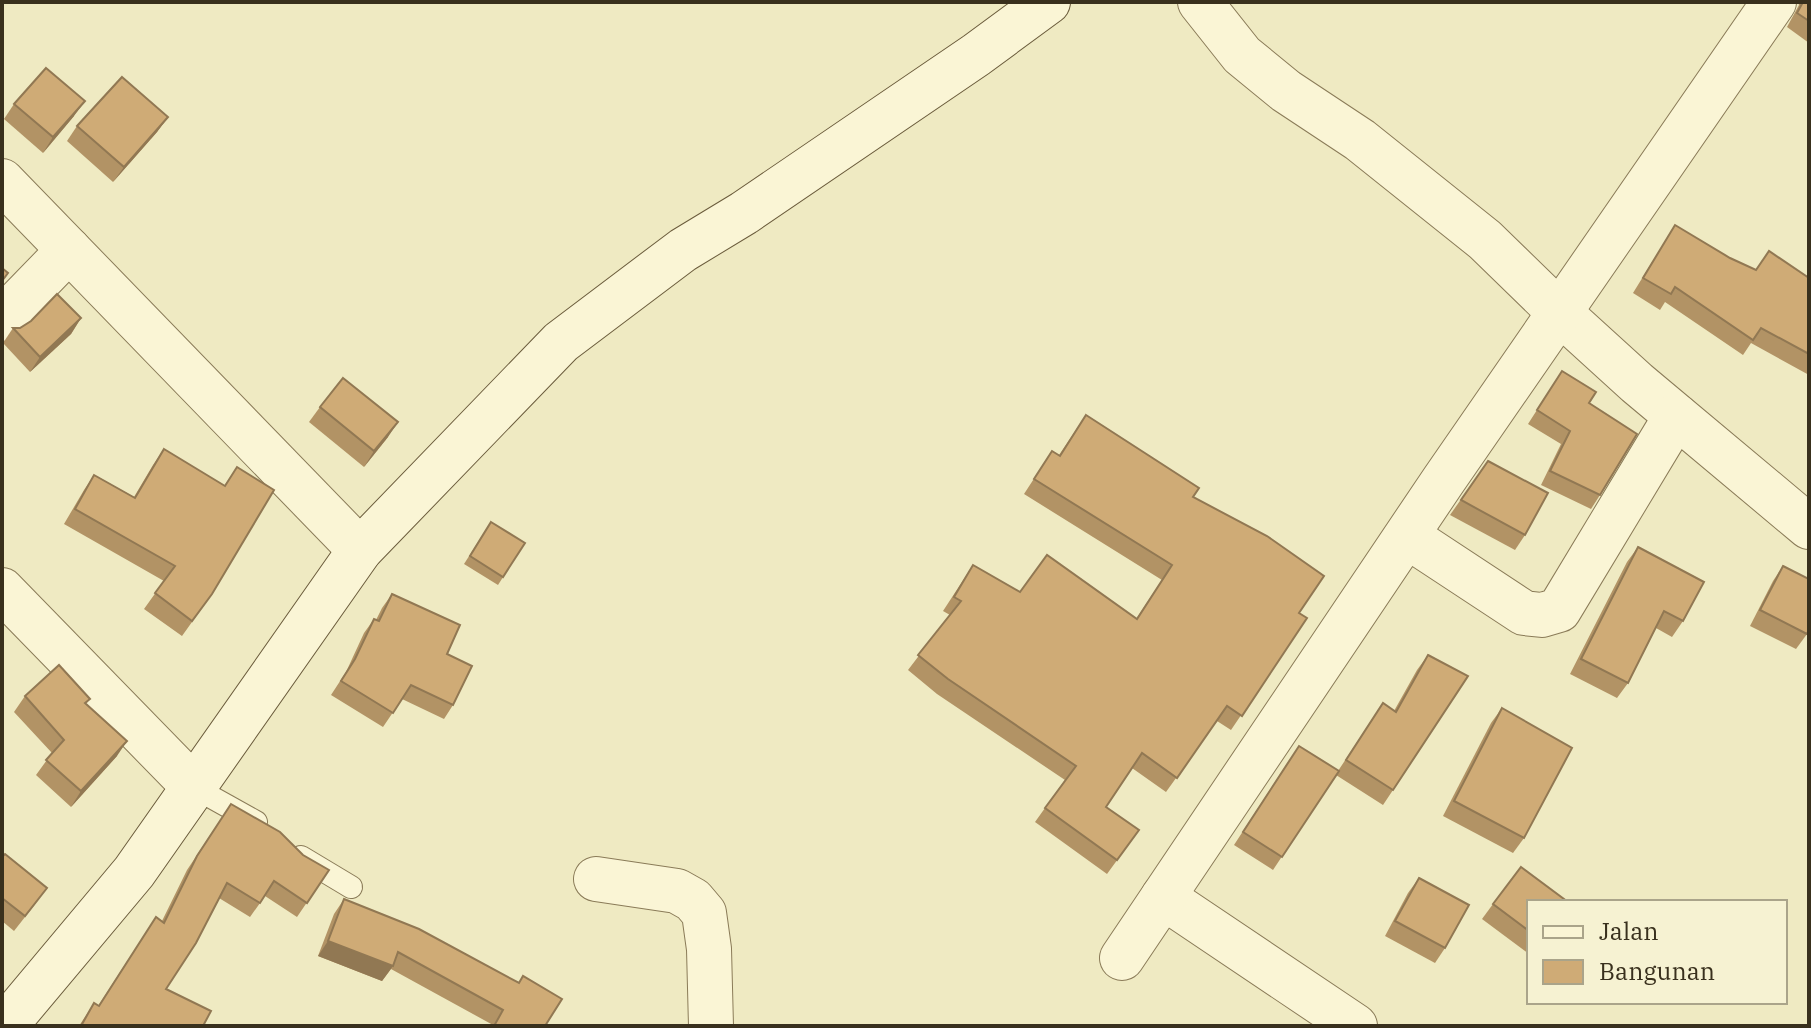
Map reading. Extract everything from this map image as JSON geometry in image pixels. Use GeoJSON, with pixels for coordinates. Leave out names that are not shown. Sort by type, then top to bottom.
{"type":"FeatureCollection","features":[{"type":"Feature","properties":{"kind":"street"},"geometry":{"type":"LineString","coordinates":[[5,1026],[134,872],[360,550],[561,342],[683,250],[757,204],[976,55],[1048,2]]}},
{"type":"Feature","properties":{"kind":"street"},"geometry":{"type":"LineString","coordinates":[[1200,2],[1242,55],[1286,91],[1360,140],[1485,240],[1559,312],[1676,416],[1809,527]]}},
{"type":"Feature","properties":{"kind":"street"},"geometry":{"type":"LineString","coordinates":[[1122,958],[1559,312],[1774,2]]}},
{"type":"Feature","properties":{"kind":"street"},"geometry":{"type":"LineString","coordinates":[[2,181],[360,550]]}},
{"type":"Feature","properties":{"kind":"street"},"geometry":{"type":"LineString","coordinates":[[2,319],[69,250]]}},
{"type":"Feature","properties":{"kind":"street"},"geometry":{"type":"LineString","coordinates":[[1407,536],[1524,613],[1542,615],[1559,610],[1676,416]]}},
{"type":"Feature","properties":{"kind":"street"},"geometry":{"type":"LineString","coordinates":[[2,590],[195,788]]}},
{"type":"Feature","properties":{"kind":"street"},"geometry":{"type":"LineString","coordinates":[[596,879],[677,891],[693,900],[704,913],[709,949],[711,1026]]}},
{"type":"Feature","properties":{"kind":"street"},"geometry":{"type":"LineString","coordinates":[[1163,897],[1355,1026]]}},
{"type":"Feature","properties":{"kind":"lane"},"geometry":{"type":"LineString","coordinates":[[195,788],[284,839],[301,857],[351,887]]}},
{"type":"Feature","properties":{"kind":"building"},"geometry":{"type":"Polygon","coordinates":[[[1803,2],[1809,2],[1809,21],[1797,13],[1803,2]]]}},
{"type":"Feature","properties":{"kind":"building"},"geometry":{"type":"Polygon","coordinates":[[[46,68],[85,101],[53,137],[14,104],[46,68]]]}},
{"type":"Feature","properties":{"kind":"building"},"geometry":{"type":"Polygon","coordinates":[[[122,77],[168,117],[124,167],[77,126],[122,77]]]}},
{"type":"Feature","properties":{"kind":"building"},"geometry":{"type":"Polygon","coordinates":[[[1675,225],[1756,270],[1769,251],[1809,278],[1809,354],[1761,328],[1753,340],[1675,287],[1671,294],[1643,278],[1675,225]]]}},
{"type":"Feature","properties":{"kind":"building"},"geometry":{"type":"Polygon","coordinates":[[[57,294],[81,318],[40,357],[13,328],[20,328],[31,321],[57,294]]]}},
{"type":"Feature","properties":{"kind":"building"},"geometry":{"type":"Polygon","coordinates":[[[1562,371],[1596,392],[1589,403],[1637,434],[1600,495],[1550,471],[1570,431],[1537,410],[1562,371]]]}},
{"type":"Feature","properties":{"kind":"building"},"geometry":{"type":"Polygon","coordinates":[[[343,378],[398,422],[374,451],[320,407],[343,378]]]}},
{"type":"Feature","properties":{"kind":"building"},"geometry":{"type":"Polygon","coordinates":[[[1086,415],[1199,488],[1193,497],[1267,536],[1324,576],[1299,613],[1307,618],[1242,716],[1227,706],[1177,778],[1142,753],[1106,807],[1139,830],[1117,860],[1045,808],[1076,766],[918,655],[961,601],[954,597],[973,565],[1020,592],[1047,555],[1137,619],[1172,565],[1034,479],[1052,451],[1060,456],[1086,415]]]}},
{"type":"Feature","properties":{"kind":"building"},"geometry":{"type":"Polygon","coordinates":[[[164,449],[225,486],[237,467],[274,490],[212,594],[192,621],[155,593],[175,566],[75,509],[94,475],[135,498],[164,449]]]}},
{"type":"Feature","properties":{"kind":"building"},"geometry":{"type":"Polygon","coordinates":[[[1488,461],[1548,493],[1525,535],[1461,500],[1488,461]]]}},
{"type":"Feature","properties":{"kind":"building"},"geometry":{"type":"Polygon","coordinates":[[[491,522],[525,543],[503,577],[470,556],[491,522]]]}},
{"type":"Feature","properties":{"kind":"building"},"geometry":{"type":"Polygon","coordinates":[[[1638,547],[1704,582],[1683,621],[1664,611],[1628,683],[1581,659],[1638,547]]]}},
{"type":"Feature","properties":{"kind":"building"},"geometry":{"type":"Polygon","coordinates":[[[1783,566],[1809,579],[1807,634],[1760,610],[1783,566]]]}},
{"type":"Feature","properties":{"kind":"building"},"geometry":{"type":"Polygon","coordinates":[[[392,594],[460,625],[447,654],[472,666],[453,705],[411,685],[393,713],[341,681],[374,619],[379,621],[392,594]]]}},
{"type":"Feature","properties":{"kind":"building"},"geometry":{"type":"Polygon","coordinates":[[[1428,655],[1468,676],[1393,790],[1346,760],[1383,703],[1396,712],[1428,655]]]}},
{"type":"Feature","properties":{"kind":"building"},"geometry":{"type":"Polygon","coordinates":[[[59,665],[90,699],[85,703],[127,741],[81,791],[46,760],[64,740],[25,696],[59,665]]]}},
{"type":"Feature","properties":{"kind":"building"},"geometry":{"type":"Polygon","coordinates":[[[1502,708],[1572,748],[1524,838],[1454,801],[1502,708]]]}},
{"type":"Feature","properties":{"kind":"building"},"geometry":{"type":"Polygon","coordinates":[[[1299,746],[1339,771],[1282,857],[1243,832],[1299,746]]]}},
{"type":"Feature","properties":{"kind":"building"},"geometry":{"type":"Polygon","coordinates":[[[231,804],[280,832],[303,855],[329,870],[307,903],[274,881],[260,903],[227,883],[196,943],[166,989],[211,1011],[203,1026],[81,1026],[94,1003],[99,1006],[156,917],[164,923],[197,856],[231,804]]]}},
{"type":"Feature","properties":{"kind":"building"},"geometry":{"type":"Polygon","coordinates":[[[5,854],[47,888],[25,916],[2,898],[2,857],[5,854]]]}},
{"type":"Feature","properties":{"kind":"building"},"geometry":{"type":"Polygon","coordinates":[[[1521,867],[1565,900],[1527,900],[1527,930],[1493,904],[1521,867]]]}},
{"type":"Feature","properties":{"kind":"building"},"geometry":{"type":"Polygon","coordinates":[[[1419,878],[1469,905],[1445,948],[1395,921],[1419,878]]]}},
{"type":"Feature","properties":{"kind":"building"},"geometry":{"type":"Polygon","coordinates":[[[344,899],[419,929],[519,983],[523,976],[562,999],[545,1026],[494,1026],[503,1010],[398,952],[393,966],[328,941],[344,899]]]}}]}
